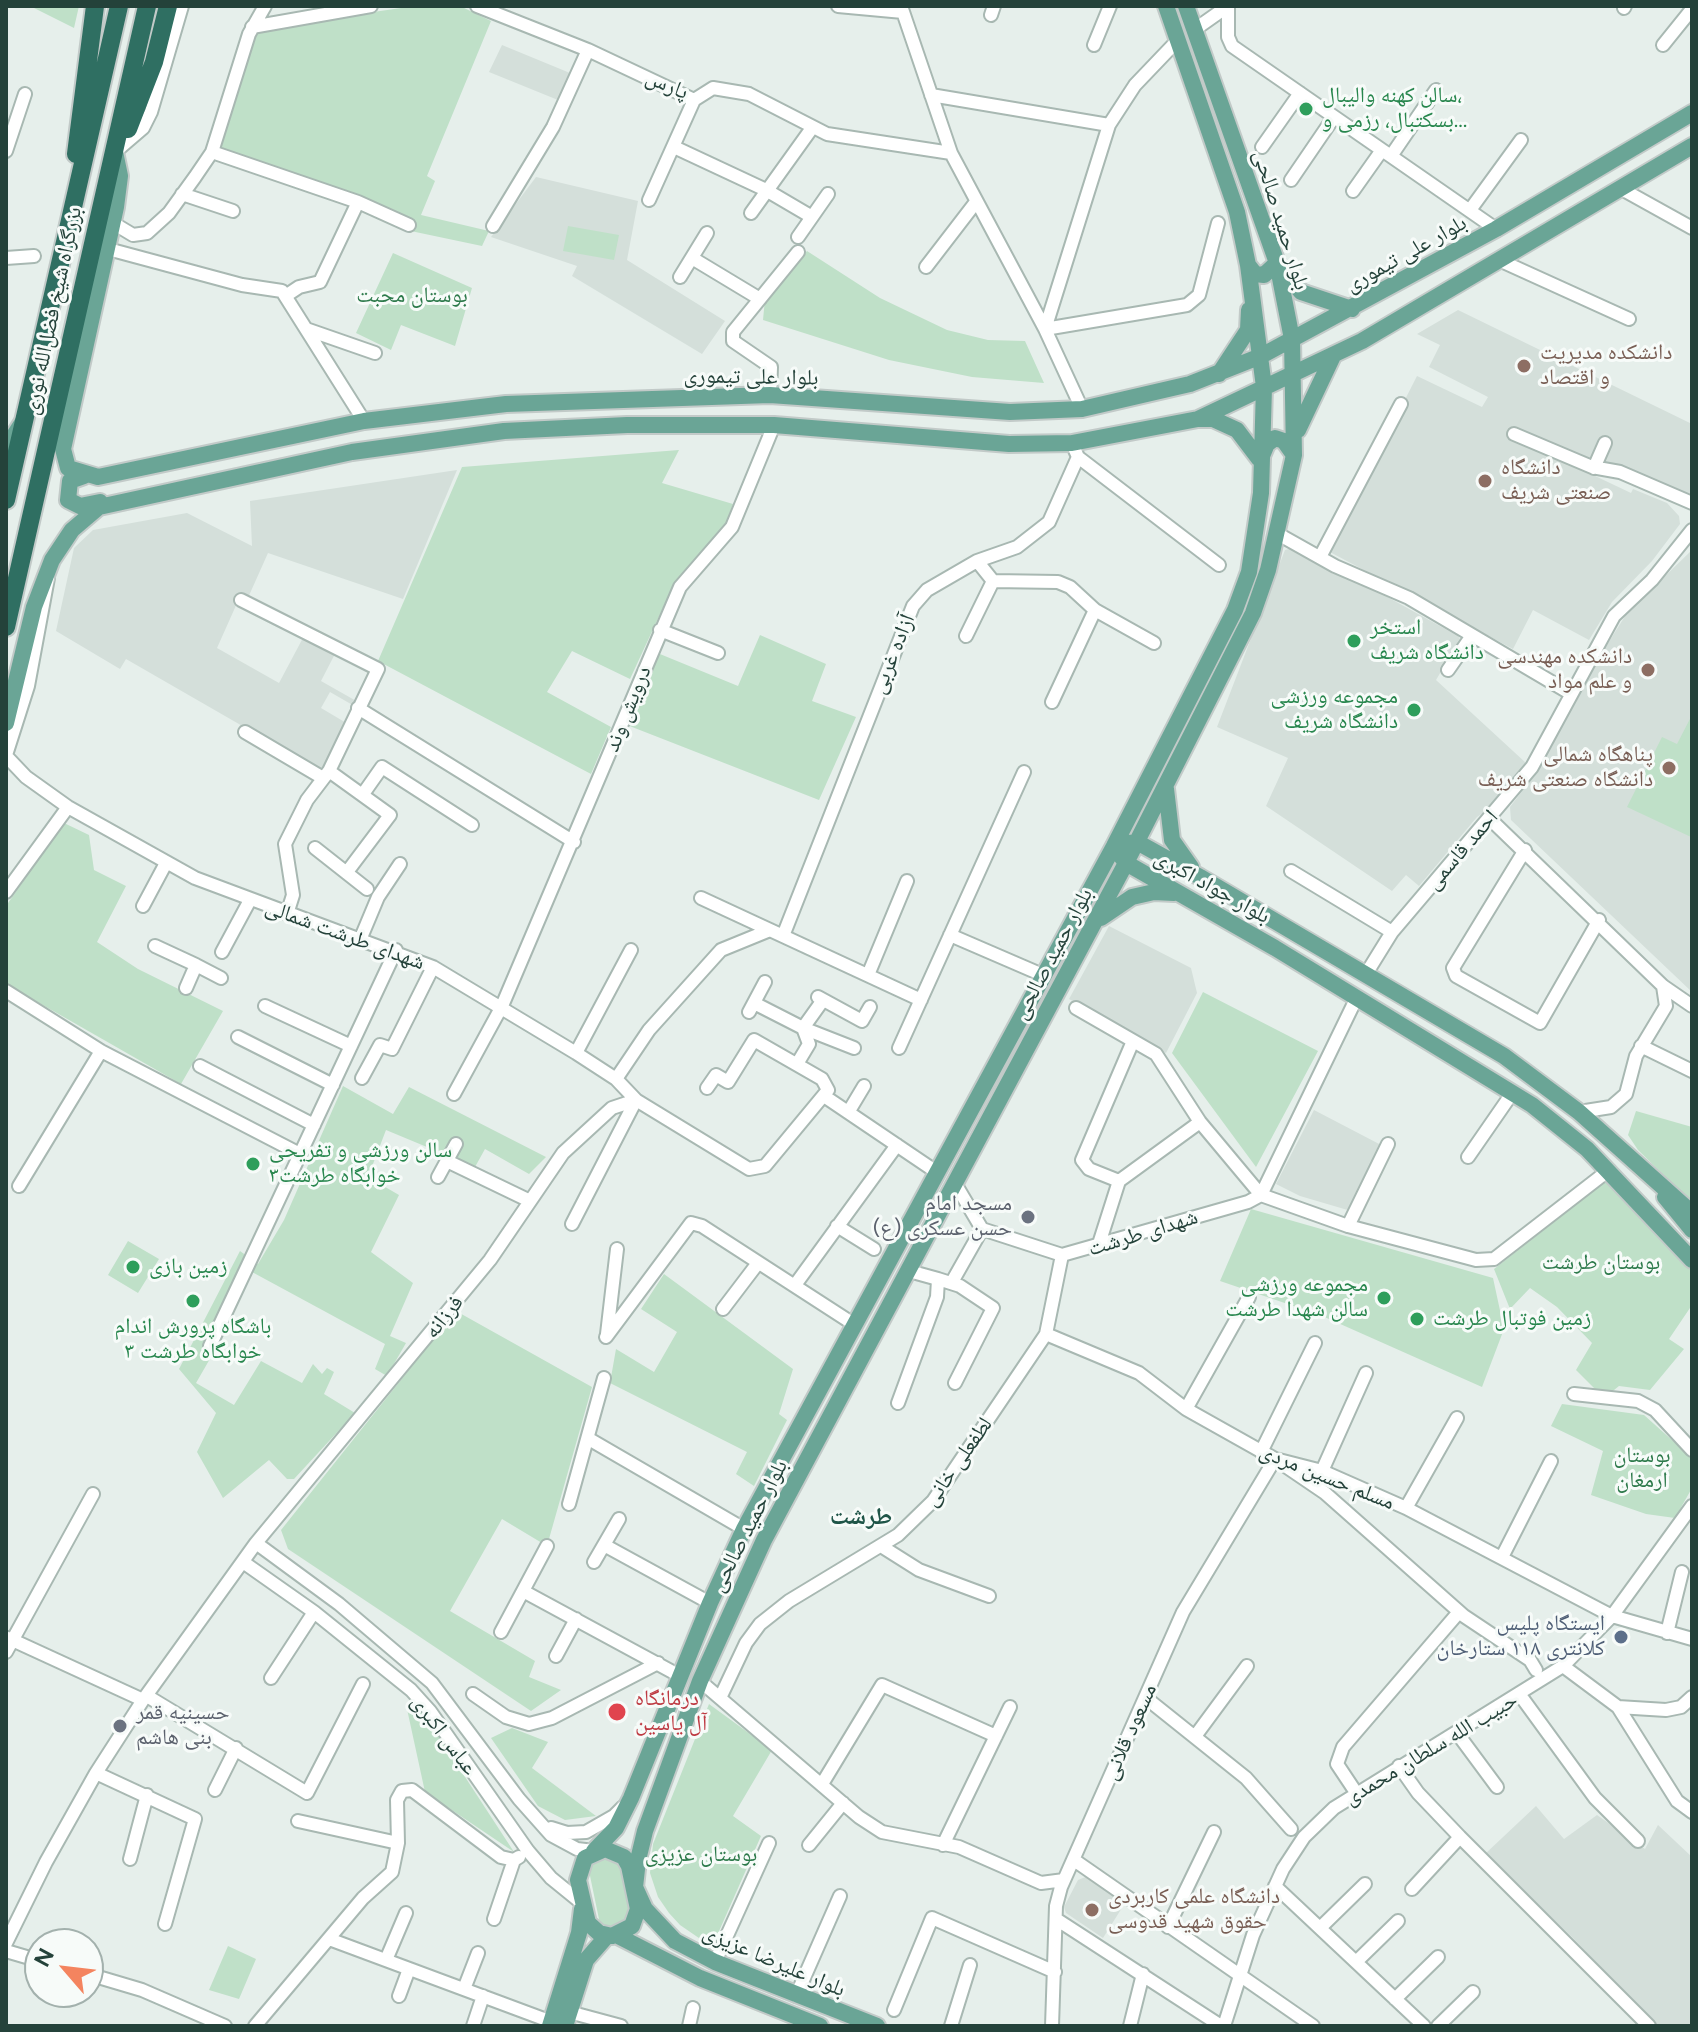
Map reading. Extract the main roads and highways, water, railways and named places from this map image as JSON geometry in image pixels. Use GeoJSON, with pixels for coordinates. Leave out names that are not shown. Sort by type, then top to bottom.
{"type":"FeatureCollection","features":[{"type":"Feature","properties":{"kind":"highway"},"geometry":{"type":"LineString","coordinates":[[65,253],[95,6]]}},
{"type":"Feature","properties":{"kind":"highway","name":"بزرگراه شیخ فضل‌الله نوری"},"geometry":{"type":"LineString","coordinates":[[6,500],[65,253],[119,6]]}},
{"type":"Feature","properties":{"kind":"highway","name":"بزرگراه شیخ فضل‌الله نوری"},"geometry":{"type":"LineString","coordinates":[[6,627],[147,6]]}},
{"type":"Feature","properties":{"kind":"highway"},"geometry":{"type":"LineString","coordinates":[[115,152],[129,127],[154,62],[168,6]]}},
{"type":"Feature","properties":{"kind":"main road","name":"بلوار حمید صالحی"},"geometry":{"type":"LineString","coordinates":[[594,1851],[616,1828],[631,1798],[710,1603],[744,1529],[1045,976],[1235,610],[1257,533],[1264,387],[1261,356],[1237,212],[1166,6]]}},
{"type":"Feature","properties":{"kind":"main road","name":"بلوار حمید صالحی"},"geometry":{"type":"LineString","coordinates":[[635,1887],[645,1831],[700,1681],[764,1540],[1137,842],[1253,613],[1278,534],[1294,447],[1292,339],[1277,263],[1186,6]]}},
{"type":"Feature","properties":{"kind":"main road","name":"بلوار علی تیموری"},"geometry":{"type":"LineString","coordinates":[[84,476],[98,477],[364,421],[506,404],[770,395],[1010,412],[1082,409],[1190,384],[1261,356],[1496,229],[1692,113]]}},
{"type":"Feature","properties":{"kind":"main road"},"geometry":{"type":"LineString","coordinates":[[6,723],[34,607],[48,569],[65,538],[99,507],[352,452],[504,431],[627,425],[774,425],[1075,450],[1198,419],[1333,356],[1692,146]]}},
{"type":"Feature","properties":{"kind":"main road"},"geometry":{"type":"LineString","coordinates":[[84,476],[68,468],[63,449],[113,223],[120,176],[115,152]]}},
{"type":"Feature","properties":{"kind":"main road"},"geometry":{"type":"LineString","coordinates":[[1248,265],[1255,274],[1264,275],[1277,263],[1301,292],[1352,309],[1341,320],[1339,334],[1348,343],[1362,341]]}},
{"type":"Feature","properties":{"kind":"main road"},"geometry":{"type":"LineString","coordinates":[[1218,375],[1248,330],[1248,265]]}},
{"type":"Feature","properties":{"kind":"main road"},"geometry":{"type":"LineString","coordinates":[[1260,462],[1267,444],[1275,438],[1294,447],[1314,391],[1333,356]]}},
{"type":"Feature","properties":{"kind":"main road"},"geometry":{"type":"LineString","coordinates":[[1190,384],[1210,387],[1213,393],[1212,400],[1198,419]]}},
{"type":"Feature","properties":{"kind":"main road"},"geometry":{"type":"LineString","coordinates":[[6,448],[25,419]]}},
{"type":"Feature","properties":{"kind":"main road"},"geometry":{"type":"LineString","coordinates":[[1198,419],[1213,419],[1237,430],[1255,449],[1260,462]]}},
{"type":"Feature","properties":{"kind":"main road"},"geometry":{"type":"LineString","coordinates":[[84,476],[70,481],[67,488],[68,500],[75,505],[154,495]]}},
{"type":"Feature","properties":{"kind":"main road"},"geometry":{"type":"LineString","coordinates":[[1166,785],[1166,812],[1172,840],[1200,877]]}},
{"type":"Feature","properties":{"kind":"main road","name":"بلوار جواد اکبری"},"geometry":{"type":"LineString","coordinates":[[1692,1213],[1648,1170],[1579,1112],[1504,1056],[1137,842],[1114,846],[1126,863],[1357,997],[1513,1092],[1565,1129],[1609,1170],[1692,1260]]}},
{"type":"Feature","properties":{"kind":"main road"},"geometry":{"type":"LineString","coordinates":[[1094,923],[1132,897],[1154,892],[1179,894]]}},
{"type":"Feature","properties":{"kind":"main road"},"geometry":{"type":"LineString","coordinates":[[1080,908],[1093,907],[1094,923]]}},
{"type":"Feature","properties":{"kind":"main road"},"geometry":{"type":"LineString","coordinates":[[1357,997],[1366,974]]}},
{"type":"Feature","properties":{"kind":"main road"},"geometry":{"type":"LineString","coordinates":[[1648,1170],[1669,1205],[1692,1230]]}},
{"type":"Feature","properties":{"kind":"main road"},"geometry":{"type":"LineString","coordinates":[[938,1173],[956,1185]]}},
{"type":"Feature","properties":{"kind":"main road"},"geometry":{"type":"LineString","coordinates":[[1627,1190],[1692,1244]]}},
{"type":"Feature","properties":{"kind":"main road"},"geometry":{"type":"LineString","coordinates":[[559,2022],[586,1960],[612,1936],[626,1932],[636,1918],[635,1887],[624,1857],[605,1849],[594,1851],[579,1868],[588,1923],[612,1936]]}},
{"type":"Feature","properties":{"kind":"main road","name":"بلوار علیرضا عزیزی"},"geometry":{"type":"LineString","coordinates":[[635,1887],[651,1920],[663,1932],[715,1962],[877,2026]]}},
{"type":"Feature","properties":{"kind":"main road"},"geometry":{"type":"LineString","coordinates":[[559,2022],[583,1904]]}},
{"type":"Feature","properties":{"kind":"main road","name":"بلوار علیرضا عزیزی"},"geometry":{"type":"LineString","coordinates":[[612,1936],[700,1978],[820,2026]]}},
{"type":"Feature","properties":{"kind":"place","name":"سالن کهنه والیبال، بسکتبال، رزمی و..."},"geometry":{"type":"Point","coordinates":[1306,109]}},
{"type":"Feature","properties":{"kind":"place","name":"دانشکده مدیریت و اقتصاد"},"geometry":{"type":"Point","coordinates":[1524,366]}},
{"type":"Feature","properties":{"kind":"place","name":"دانشگاه صنعتی شریف"},"geometry":{"type":"Point","coordinates":[1485,481]}},
{"type":"Feature","properties":{"kind":"place","name":"استخر دانشگاه شریف"},"geometry":{"type":"Point","coordinates":[1354,641]}},
{"type":"Feature","properties":{"kind":"place","name":"دانشکده مهندسی و علم مواد"},"geometry":{"type":"Point","coordinates":[1648,670]}},
{"type":"Feature","properties":{"kind":"place","name":"مجموعه ورزشی دانشگاه شریف"},"geometry":{"type":"Point","coordinates":[1414,710]}},
{"type":"Feature","properties":{"kind":"place","name":"پناهگاه شمالی دانشگاه صنعتی شریف"},"geometry":{"type":"Point","coordinates":[1669,768]}},
{"type":"Feature","properties":{"kind":"place","name":"سالن ورزشی و تفریحی خوابگاه طرشت۳"},"geometry":{"type":"Point","coordinates":[253,1164]}},
{"type":"Feature","properties":{"kind":"place","name":"مسجد امام حسن عسکری (ع)"},"geometry":{"type":"Point","coordinates":[1028,1217]}},
{"type":"Feature","properties":{"kind":"place","name":"زمین بازی"},"geometry":{"type":"Point","coordinates":[133,1267]}},
{"type":"Feature","properties":{"kind":"place","name":"مجموعه ورزشی سالن شهدا طرشت"},"geometry":{"type":"Point","coordinates":[1384,1298]}},
{"type":"Feature","properties":{"kind":"place","name":"باشگاه پرورش اندام خوابگاه طرشت ۳"},"geometry":{"type":"Point","coordinates":[193,1301]}},
{"type":"Feature","properties":{"kind":"place","name":"زمین فوتبال طرشت"},"geometry":{"type":"Point","coordinates":[1417,1319]}},
{"type":"Feature","properties":{"kind":"place","name":"ایستگاه پلیس کلانتری ۱۱۸ ستارخان"},"geometry":{"type":"Point","coordinates":[1621,1637]}},
{"type":"Feature","properties":{"kind":"place","name":"درمانگاه آل یاسین"},"geometry":{"type":"Point","coordinates":[617,1712]}},
{"type":"Feature","properties":{"kind":"place","name":"حسینیه قمر بنی هاشم"},"geometry":{"type":"Point","coordinates":[120,1726]}},
{"type":"Feature","properties":{"kind":"place","name":"دانشگاه علمی کاربردی حقوق شهید قدوسی"},"geometry":{"type":"Point","coordinates":[1092,1910]}},
{"type":"Feature","properties":{"kind":"district","name":"طرشت"},"geometry":{"type":"Point","coordinates":[861,1517]}},
{"type":"Feature","properties":{"kind":"park label","name":"بوستان محبت"},"geometry":{"type":"Point","coordinates":[412,296]}},
{"type":"Feature","properties":{"kind":"park label","name":"بوستان طرشت"},"geometry":{"type":"Point","coordinates":[1601,1263]}},
{"type":"Feature","properties":{"kind":"park label","name":"بوستان ارمغان"},"geometry":{"type":"Point","coordinates":[1642,1468]}},
{"type":"Feature","properties":{"kind":"park label","name":"بوستان عزیزی"},"geometry":{"type":"Point","coordinates":[701,1855]}}]}
